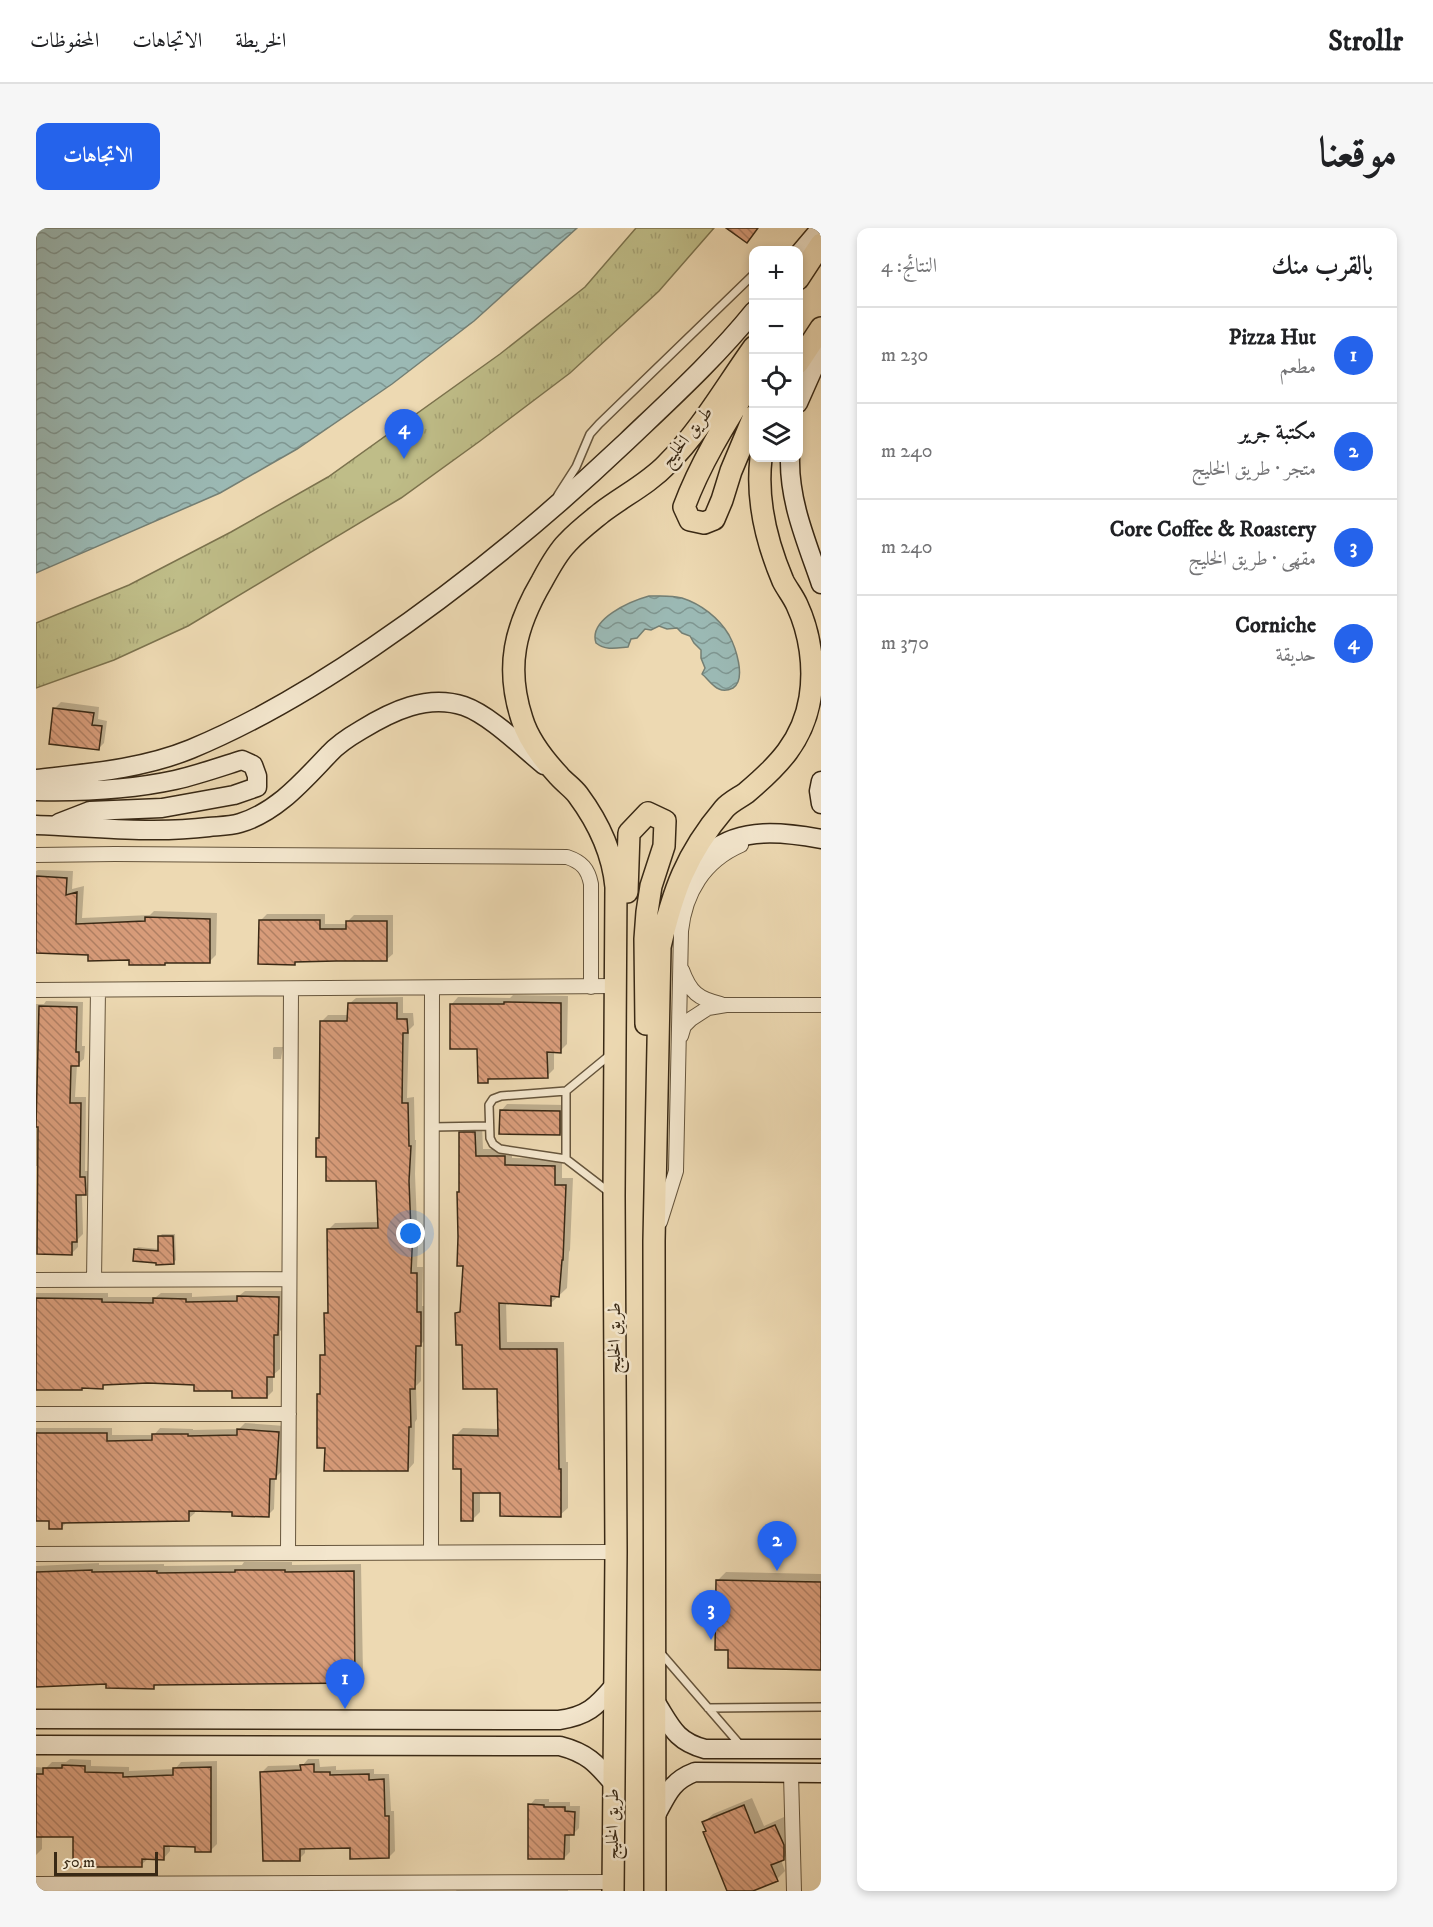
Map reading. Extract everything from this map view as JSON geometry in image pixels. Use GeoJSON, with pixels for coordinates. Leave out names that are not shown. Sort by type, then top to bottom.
{"type":"FeatureCollection","features":[{"type":"Feature","properties":{"kind":"main road"},"geometry":{"type":"LineString","coordinates":[[803,356],[818,332]]}},
{"type":"Feature","properties":{"kind":"main road","name":"طريق الخليج"},"geometry":{"type":"LineString","coordinates":[[613,1886],[616,1552],[615,871],[603,837],[578,794],[560,778],[524,726],[517,704],[513,678],[513,655],[525,610],[566,543],[604,511],[640,487],[665,466],[681,449],[749,353]]}},
{"type":"Feature","properties":{"kind":"main road"},"geometry":{"type":"LineString","coordinates":[[749,384],[705,458],[689,493],[684,507],[690,520],[704,523],[714,519],[749,426]]}},
{"type":"Feature","properties":{"kind":"main road"},"geometry":{"type":"LineString","coordinates":[[655,1891],[654,1241],[660,947],[669,909],[693,850],[726,806],[738,799],[775,768],[790,749],[805,716],[810,698],[812,674],[810,647],[804,621],[784,583],[761,512],[761,462]]}},
{"type":"Feature","properties":{"kind":"main road"},"geometry":{"type":"LineString","coordinates":[[616,986],[626,933],[629,833],[648,813],[664,821],[664,846],[651,886],[645,939],[645,1022],[658,1077]]}},
{"type":"Feature","properties":{"kind":"street"},"geometry":{"type":"LineString","coordinates":[[805,249],[821,228]]}},
{"type":"Feature","properties":{"kind":"street"},"geometry":{"type":"LineString","coordinates":[[36,779],[103,772],[152,761],[190,749],[251,721],[310,688],[427,610],[564,500],[705,366],[749,316]]}},
{"type":"Feature","properties":{"kind":"street"},"geometry":{"type":"LineString","coordinates":[[803,392],[814,367],[818,332]]}},
{"type":"Feature","properties":{"kind":"street"},"geometry":{"type":"LineString","coordinates":[[790,462],[792,494],[821,584]]}},
{"type":"Feature","properties":{"kind":"street"},"geometry":{"type":"LineString","coordinates":[[44,826],[188,830],[240,824],[272,808],[297,788],[338,744],[387,714],[423,703],[464,706],[499,728],[560,778]]}},
{"type":"Feature","properties":{"kind":"street"},"geometry":{"type":"LineString","coordinates":[[36,791],[90,791],[149,785],[177,780],[242,760],[253,765],[258,776],[257,787],[234,795],[162,808],[90,811],[44,826]]}},
{"type":"Feature","properties":{"kind":"street"},"geometry":{"type":"LineString","coordinates":[[821,781],[819,791],[819,803],[821,804]]}},
{"type":"Feature","properties":{"kind":"street"},"geometry":{"type":"LineString","coordinates":[[669,909],[684,883],[708,854],[727,840],[763,832],[821,838]]}},
{"type":"Feature","properties":{"kind":"street"},"geometry":{"type":"LineString","coordinates":[[654,1241],[676,1171],[681,931],[688,898],[705,870],[726,852],[755,842],[786,840],[821,847]]}},
{"type":"Feature","properties":{"kind":"street"},"geometry":{"type":"LineString","coordinates":[[36,855],[567,857],[584,866],[589,873],[591,884],[591,987]]}},
{"type":"Feature","properties":{"kind":"street"},"geometry":{"type":"LineString","coordinates":[[680,965],[688,984],[697,996],[705,1001],[726,1005]]}},
{"type":"Feature","properties":{"kind":"street"},"geometry":{"type":"LineString","coordinates":[[36,990],[616,986]]}},
{"type":"Feature","properties":{"kind":"street"},"geometry":{"type":"LineString","coordinates":[[431,1552],[432,988]]}},
{"type":"Feature","properties":{"kind":"street"},"geometry":{"type":"LineString","coordinates":[[288,1552],[291,989]]}},
{"type":"Feature","properties":{"kind":"street"},"geometry":{"type":"LineString","coordinates":[[93,1280],[98,990]]}},
{"type":"Feature","properties":{"kind":"street"},"geometry":{"type":"LineString","coordinates":[[678,1052],[684,1026],[690,1019],[708,1008],[726,1005],[821,1005]]}},
{"type":"Feature","properties":{"kind":"street"},"geometry":{"type":"LineString","coordinates":[[36,1280],[290,1279]]}},
{"type":"Feature","properties":{"kind":"street"},"geometry":{"type":"LineString","coordinates":[[36,1414],[289,1414]]}},
{"type":"Feature","properties":{"kind":"street"},"geometry":{"type":"LineString","coordinates":[[36,1554],[616,1552]]}},
{"type":"Feature","properties":{"kind":"street"},"geometry":{"type":"LineString","coordinates":[[36,1719],[558,1720],[577,1717],[596,1707],[614,1686]]}},
{"type":"Feature","properties":{"kind":"street"},"geometry":{"type":"LineString","coordinates":[[655,1701],[682,1740],[705,1749],[821,1749]]}},
{"type":"Feature","properties":{"kind":"street"},"geometry":{"type":"LineString","coordinates":[[36,1745],[560,1746],[578,1750],[595,1762],[613,1784]]}},
{"type":"Feature","properties":{"kind":"street"},"geometry":{"type":"LineString","coordinates":[[759,1774],[759,1763],[774,1748]]}},
{"type":"Feature","properties":{"kind":"street"},"geometry":{"type":"LineString","coordinates":[[655,1817],[672,1785],[682,1777],[695,1772],[821,1773]]}},
{"type":"Feature","properties":{"kind":"street"},"geometry":{"type":"LineString","coordinates":[[791,1773],[794,1891]]}},
{"type":"Feature","properties":{"kind":"street"},"geometry":{"type":"LineString","coordinates":[[36,1884],[98,1887],[613,1886]]}},
{"type":"Feature","properties":{"kind":"lane"},"geometry":{"type":"LineString","coordinates":[[545,515],[576,467],[590,434],[749,278]]}},
{"type":"Feature","properties":{"kind":"lane"},"geometry":{"type":"LineString","coordinates":[[614,1196],[566,1159],[500,1149],[493,1144],[490,1138],[489,1105],[493,1099],[501,1096],[566,1091],[616,1050]]}},
{"type":"Feature","properties":{"kind":"lane"},"geometry":{"type":"LineString","coordinates":[[566,1091],[566,1159]]}},
{"type":"Feature","properties":{"kind":"lane"},"geometry":{"type":"LineString","coordinates":[[432,1127],[489,1126]]}},
{"type":"Feature","properties":{"kind":"lane"},"geometry":{"type":"LineString","coordinates":[[656,1646],[743,1749]]}},
{"type":"Feature","properties":{"kind":"lane"},"geometry":{"type":"LineString","coordinates":[[708,1708],[821,1707]]}},
{"type":"Feature","properties":{"kind":"green space"},"geometry":{"type":"Polygon","coordinates":[[[636,228],[714,228],[659,291],[570,373],[401,498],[188,626],[114,660],[36,688],[36,623],[129,585],[231,532],[328,477],[500,354],[585,287],[636,228]]]}},
{"type":"Feature","properties":{"kind":"water"},"geometry":{"type":"Polygon","coordinates":[[[36,228],[577,228],[474,321],[392,384],[297,449],[220,493],[36,573],[36,228]]]}},
{"type":"Feature","properties":{"kind":"water"},"geometry":{"type":"Polygon","coordinates":[[[649,596],[682,598],[709,612],[720,623],[737,654],[739,677],[733,688],[719,689],[702,674],[705,668],[701,650],[690,636],[677,628],[667,629],[659,626],[651,630],[645,629],[637,638],[631,639],[628,647],[608,648],[596,643],[595,634],[598,626],[605,619],[622,607],[649,596]]]}},
{"type":"Feature","properties":{"kind":"building"},"geometry":{"type":"Polygon","coordinates":[[[726,228],[758,228],[747,243],[726,228]]]}},
{"type":"Feature","properties":{"kind":"building"},"geometry":{"type":"Polygon","coordinates":[[[53,708],[94,713],[92,725],[102,726],[99,750],[49,744],[53,708]]]}},
{"type":"Feature","properties":{"kind":"building"},"geometry":{"type":"Polygon","coordinates":[[[36,876],[67,878],[66,895],[77,892],[76,924],[145,921],[145,917],[210,919],[210,963],[129,965],[129,960],[88,961],[88,955],[36,953],[36,876]]]}},
{"type":"Feature","properties":{"kind":"building"},"geometry":{"type":"Polygon","coordinates":[[[259,920],[320,920],[320,929],[346,929],[346,921],[387,921],[387,961],[295,962],[295,965],[258,964],[259,920]]]}},
{"type":"Feature","properties":{"kind":"building"},"geometry":{"type":"Polygon","coordinates":[[[504,1002],[561,1003],[561,1053],[547,1052],[548,1078],[488,1079],[488,1083],[478,1083],[477,1049],[450,1049],[450,1004],[504,1004],[504,1002]]]}},
{"type":"Feature","properties":{"kind":"building"},"geometry":{"type":"Polygon","coordinates":[[[348,1003],[397,1003],[397,1019],[407,1019],[408,1033],[403,1033],[402,1103],[408,1103],[409,1146],[411,1146],[409,1181],[411,1231],[413,1231],[411,1273],[417,1273],[417,1312],[421,1312],[421,1346],[416,1346],[415,1389],[410,1389],[411,1427],[409,1427],[408,1471],[324,1471],[325,1448],[317,1448],[320,1355],[325,1355],[324,1313],[328,1313],[327,1229],[378,1228],[376,1181],[326,1181],[326,1157],[316,1157],[316,1138],[319,1138],[320,1021],[347,1021],[348,1003]]]}},
{"type":"Feature","properties":{"kind":"building"},"geometry":{"type":"Polygon","coordinates":[[[39,1006],[77,1007],[76,1052],[79,1052],[79,1066],[71,1066],[70,1103],[81,1103],[80,1177],[85,1177],[86,1195],[76,1195],[77,1242],[72,1242],[72,1255],[37,1254],[38,1127],[36,1127],[39,1006]]]}},
{"type":"Feature","properties":{"kind":"building"},"geometry":{"type":"Polygon","coordinates":[[[500,1110],[560,1111],[560,1135],[499,1134],[500,1110]]]}},
{"type":"Feature","properties":{"kind":"building"},"geometry":{"type":"Polygon","coordinates":[[[459,1132],[475,1132],[476,1156],[505,1156],[505,1165],[555,1166],[555,1185],[566,1185],[559,1297],[551,1296],[551,1306],[499,1303],[500,1349],[557,1349],[561,1517],[500,1516],[500,1493],[473,1493],[473,1521],[461,1521],[461,1469],[453,1469],[453,1435],[498,1436],[497,1389],[463,1389],[462,1345],[456,1345],[455,1313],[460,1312],[463,1266],[457,1266],[459,1132]]]}},
{"type":"Feature","properties":{"kind":"building"},"geometry":{"type":"Polygon","coordinates":[[[158,1236],[173,1236],[174,1264],[156,1265],[156,1263],[133,1261],[134,1249],[158,1251],[158,1236]]]}},
{"type":"Feature","properties":{"kind":"building"},"geometry":{"type":"Polygon","coordinates":[[[237,1296],[279,1297],[278,1335],[274,1335],[274,1377],[267,1377],[267,1398],[232,1398],[232,1391],[194,1391],[194,1385],[148,1383],[103,1385],[103,1389],[36,1390],[36,1298],[102,1299],[102,1302],[153,1303],[153,1298],[186,1299],[186,1302],[237,1301],[237,1296]]]}},
{"type":"Feature","properties":{"kind":"building"},"geometry":{"type":"Polygon","coordinates":[[[237,1429],[279,1432],[276,1479],[270,1479],[269,1517],[232,1516],[232,1512],[189,1511],[189,1521],[62,1523],[62,1529],[49,1529],[49,1521],[36,1521],[36,1433],[107,1433],[107,1441],[152,1440],[152,1434],[237,1435],[237,1429]]]}},
{"type":"Feature","properties":{"kind":"building"},"geometry":{"type":"Polygon","coordinates":[[[92,1570],[92,1572],[157,1571],[157,1573],[235,1572],[235,1570],[354,1571],[355,1683],[154,1685],[154,1689],[106,1688],[106,1684],[36,1687],[36,1572],[92,1570]]]}},
{"type":"Feature","properties":{"kind":"building"},"geometry":{"type":"Polygon","coordinates":[[[716,1580],[821,1582],[821,1670],[728,1668],[728,1650],[715,1650],[716,1580]]]}},
{"type":"Feature","properties":{"kind":"building"},"geometry":{"type":"Polygon","coordinates":[[[314,1764],[314,1772],[330,1772],[330,1775],[369,1774],[369,1780],[384,1779],[385,1816],[389,1816],[389,1858],[350,1859],[350,1848],[300,1849],[300,1861],[263,1861],[260,1772],[301,1770],[300,1765],[314,1764]]]}},
{"type":"Feature","properties":{"kind":"building"},"geometry":{"type":"Polygon","coordinates":[[[62,1765],[85,1766],[85,1772],[123,1773],[123,1777],[173,1775],[173,1768],[211,1767],[211,1852],[195,1852],[195,1847],[164,1846],[164,1860],[142,1859],[142,1867],[73,1867],[73,1837],[36,1837],[36,1774],[43,1774],[43,1768],[62,1768],[62,1765]]]}},
{"type":"Feature","properties":{"kind":"building"},"geometry":{"type":"Polygon","coordinates":[[[528,1804],[565,1807],[565,1811],[575,1812],[574,1835],[565,1835],[564,1859],[528,1859],[528,1804]]]}},
{"type":"Feature","properties":{"kind":"building"},"geometry":{"type":"Polygon","coordinates":[[[744,1805],[755,1833],[775,1825],[784,1845],[784,1860],[771,1865],[778,1881],[753,1891],[727,1891],[703,1832],[706,1831],[702,1822],[744,1805]]]}},
{"type":"Feature","properties":{"kind":"place","name":"Corniche"},"geometry":{"type":"Point","coordinates":[404,459]}},
{"type":"Feature","properties":{"kind":"place","name":"مكتبة جرير"},"geometry":{"type":"Point","coordinates":[777,1571]}},
{"type":"Feature","properties":{"kind":"place","name":"Core Coffee & Roastery"},"geometry":{"type":"Point","coordinates":[711,1640]}},
{"type":"Feature","properties":{"kind":"place","name":"Pizza Hut"},"geometry":{"type":"Point","coordinates":[345,1709]}}]}
